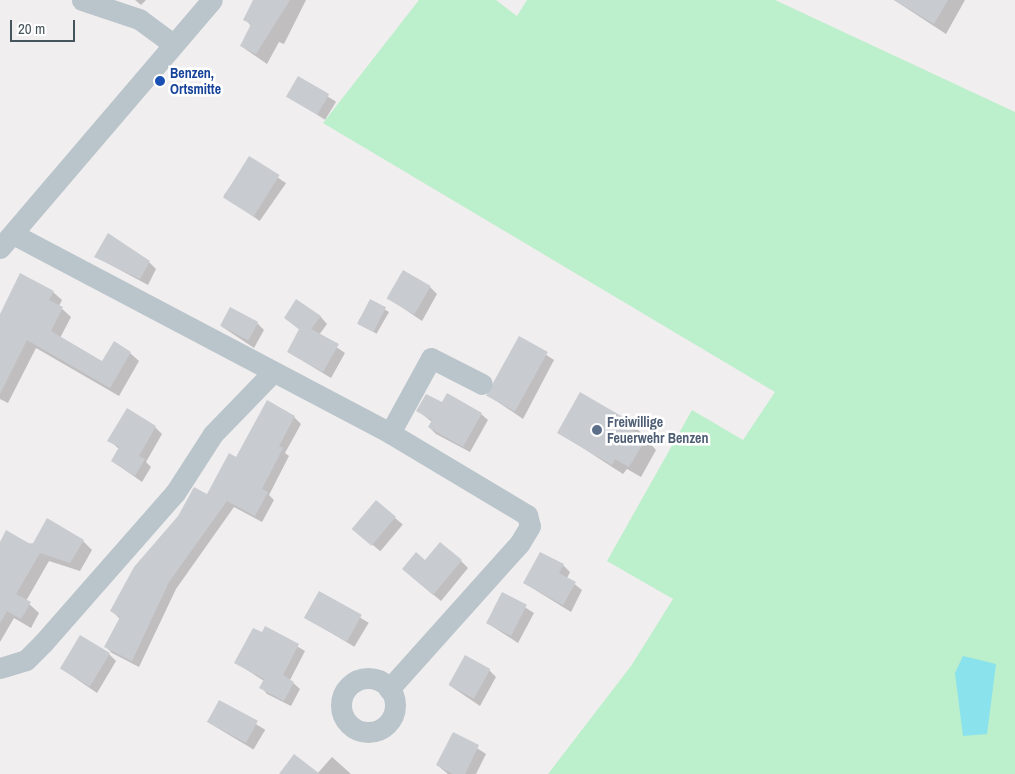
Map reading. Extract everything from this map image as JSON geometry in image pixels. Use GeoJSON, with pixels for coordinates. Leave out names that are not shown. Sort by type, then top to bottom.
{"type":"FeatureCollection","features":[{"type":"Feature","properties":{"kind":"street"},"geometry":{"type":"LineString","coordinates":[[82,0],[139,19],[174,44]]}},
{"type":"Feature","properties":{"kind":"street"},"geometry":{"type":"LineString","coordinates":[[212,0],[6,241],[273,372],[390,433],[523,511],[530,520],[519,544],[389,689]]}},
{"type":"Feature","properties":{"kind":"street"},"geometry":{"type":"LineString","coordinates":[[390,433],[431,358],[482,384]]}},
{"type":"Feature","properties":{"kind":"street"},"geometry":{"type":"LineString","coordinates":[[0,668],[26,660],[44,643],[175,493],[213,434],[273,372]]}},
{"type":"Feature","properties":{"kind":"green space"},"geometry":{"type":"Polygon","coordinates":[[[419,0],[496,0],[517,16],[527,0],[775,0],[1015,112],[1015,774],[548,774],[631,666],[673,599],[607,561],[692,410],[743,440],[775,392],[323,123],[419,0]]]}},
{"type":"Feature","properties":{"kind":"water"},"geometry":{"type":"Polygon","coordinates":[[[963,656],[996,664],[987,734],[963,736],[955,673],[963,656]]]}},
{"type":"Feature","properties":{"kind":"building"},"geometry":{"type":"Polygon","coordinates":[[[253,0],[290,0],[256,54],[240,46],[251,24],[243,20],[253,0]]]}},
{"type":"Feature","properties":{"kind":"building"},"geometry":{"type":"Polygon","coordinates":[[[894,0],[948,0],[934,24],[894,0]]]}},
{"type":"Feature","properties":{"kind":"building"},"geometry":{"type":"Polygon","coordinates":[[[298,76],[329,94],[317,115],[286,97],[298,76]]]}},
{"type":"Feature","properties":{"kind":"building"},"geometry":{"type":"Polygon","coordinates":[[[249,156],[280,175],[254,217],[223,198],[249,156]]]}},
{"type":"Feature","properties":{"kind":"building"},"geometry":{"type":"Polygon","coordinates":[[[108,233],[150,261],[140,279],[94,257],[108,233]]]}},
{"type":"Feature","properties":{"kind":"building"},"geometry":{"type":"Polygon","coordinates":[[[403,270],[431,286],[414,315],[386,299],[403,270]]]}},
{"type":"Feature","properties":{"kind":"building"},"geometry":{"type":"Polygon","coordinates":[[[20,273],[54,291],[49,300],[63,307],[51,331],[102,361],[114,341],[131,352],[110,388],[27,340],[0,394],[0,314],[20,273]]]}},
{"type":"Feature","properties":{"kind":"building"},"geometry":{"type":"Polygon","coordinates":[[[296,299],[321,316],[311,329],[339,344],[323,372],[287,352],[299,329],[284,318],[296,299]]]}},
{"type":"Feature","properties":{"kind":"building"},"geometry":{"type":"Polygon","coordinates":[[[370,299],[386,307],[373,332],[357,324],[370,299]]]}},
{"type":"Feature","properties":{"kind":"building"},"geometry":{"type":"Polygon","coordinates":[[[230,307],[258,322],[248,341],[220,326],[230,307]]]}},
{"type":"Feature","properties":{"kind":"building"},"geometry":{"type":"Polygon","coordinates":[[[519,336],[548,352],[515,411],[486,395],[519,336]]]}},
{"type":"Feature","properties":{"kind":"building"},"geometry":{"type":"Polygon","coordinates":[[[580,392],[635,424],[632,430],[646,438],[629,467],[615,459],[612,465],[557,433],[580,392]]]}},
{"type":"Feature","properties":{"kind":"building"},"geometry":{"type":"Polygon","coordinates":[[[447,393],[482,413],[463,447],[428,427],[432,420],[416,411],[426,394],[442,402],[447,393]]]}},
{"type":"Feature","properties":{"kind":"building"},"geometry":{"type":"Polygon","coordinates":[[[267,400],[295,416],[279,446],[283,448],[262,489],[268,492],[255,516],[227,501],[169,582],[132,661],[104,647],[120,617],[110,611],[134,567],[178,516],[194,487],[207,494],[229,453],[236,457],[267,400]]]}},
{"type":"Feature","properties":{"kind":"building"},"geometry":{"type":"Polygon","coordinates":[[[127,408],[156,426],[139,456],[145,459],[135,476],[111,461],[119,447],[107,441],[127,408]]]}},
{"type":"Feature","properties":{"kind":"building"},"geometry":{"type":"Polygon","coordinates":[[[376,500],[396,517],[371,546],[352,529],[376,500]]]}},
{"type":"Feature","properties":{"kind":"building"},"geometry":{"type":"Polygon","coordinates":[[[47,518],[84,540],[70,563],[40,553],[16,594],[31,602],[21,619],[7,611],[0,623],[0,542],[6,530],[32,545],[47,518]]]}},
{"type":"Feature","properties":{"kind":"building"},"geometry":{"type":"Polygon","coordinates":[[[440,542],[462,560],[433,595],[402,569],[416,552],[425,560],[440,542]]]}},
{"type":"Feature","properties":{"kind":"building"},"geometry":{"type":"Polygon","coordinates":[[[540,552],[564,564],[559,573],[576,582],[563,605],[523,583],[540,552]]]}},
{"type":"Feature","properties":{"kind":"building"},"geometry":{"type":"Polygon","coordinates":[[[319,591],[362,615],[347,642],[304,618],[319,591]]]}},
{"type":"Feature","properties":{"kind":"building"},"geometry":{"type":"Polygon","coordinates":[[[502,592],[527,605],[511,636],[486,623],[502,592]]]}},
{"type":"Feature","properties":{"kind":"building"},"geometry":{"type":"Polygon","coordinates":[[[265,626],[299,644],[283,675],[294,682],[284,701],[259,688],[264,679],[234,663],[253,628],[262,632],[265,626]]]}},
{"type":"Feature","properties":{"kind":"building"},"geometry":{"type":"Polygon","coordinates":[[[80,635],[110,653],[90,686],[60,668],[80,635]]]}},
{"type":"Feature","properties":{"kind":"building"},"geometry":{"type":"Polygon","coordinates":[[[465,655],[490,669],[474,699],[449,685],[465,655]]]}},
{"type":"Feature","properties":{"kind":"building"},"geometry":{"type":"Polygon","coordinates":[[[219,700],[258,721],[246,743],[207,722],[219,700]]]}},
{"type":"Feature","properties":{"kind":"building"},"geometry":{"type":"Polygon","coordinates":[[[453,732],[479,745],[465,774],[453,774],[436,765],[453,732]]]}},
{"type":"Feature","properties":{"kind":"building"},"geometry":{"type":"Polygon","coordinates":[[[294,754],[320,774],[279,774],[294,754]]]}},
{"type":"Feature","properties":{"kind":"place","name":"Benzen, Ortsmitte"},"geometry":{"type":"Point","coordinates":[160,81]}},
{"type":"Feature","properties":{"kind":"place","name":"Freiwillige Feuerwehr Benzen"},"geometry":{"type":"Point","coordinates":[597,430]}}]}
